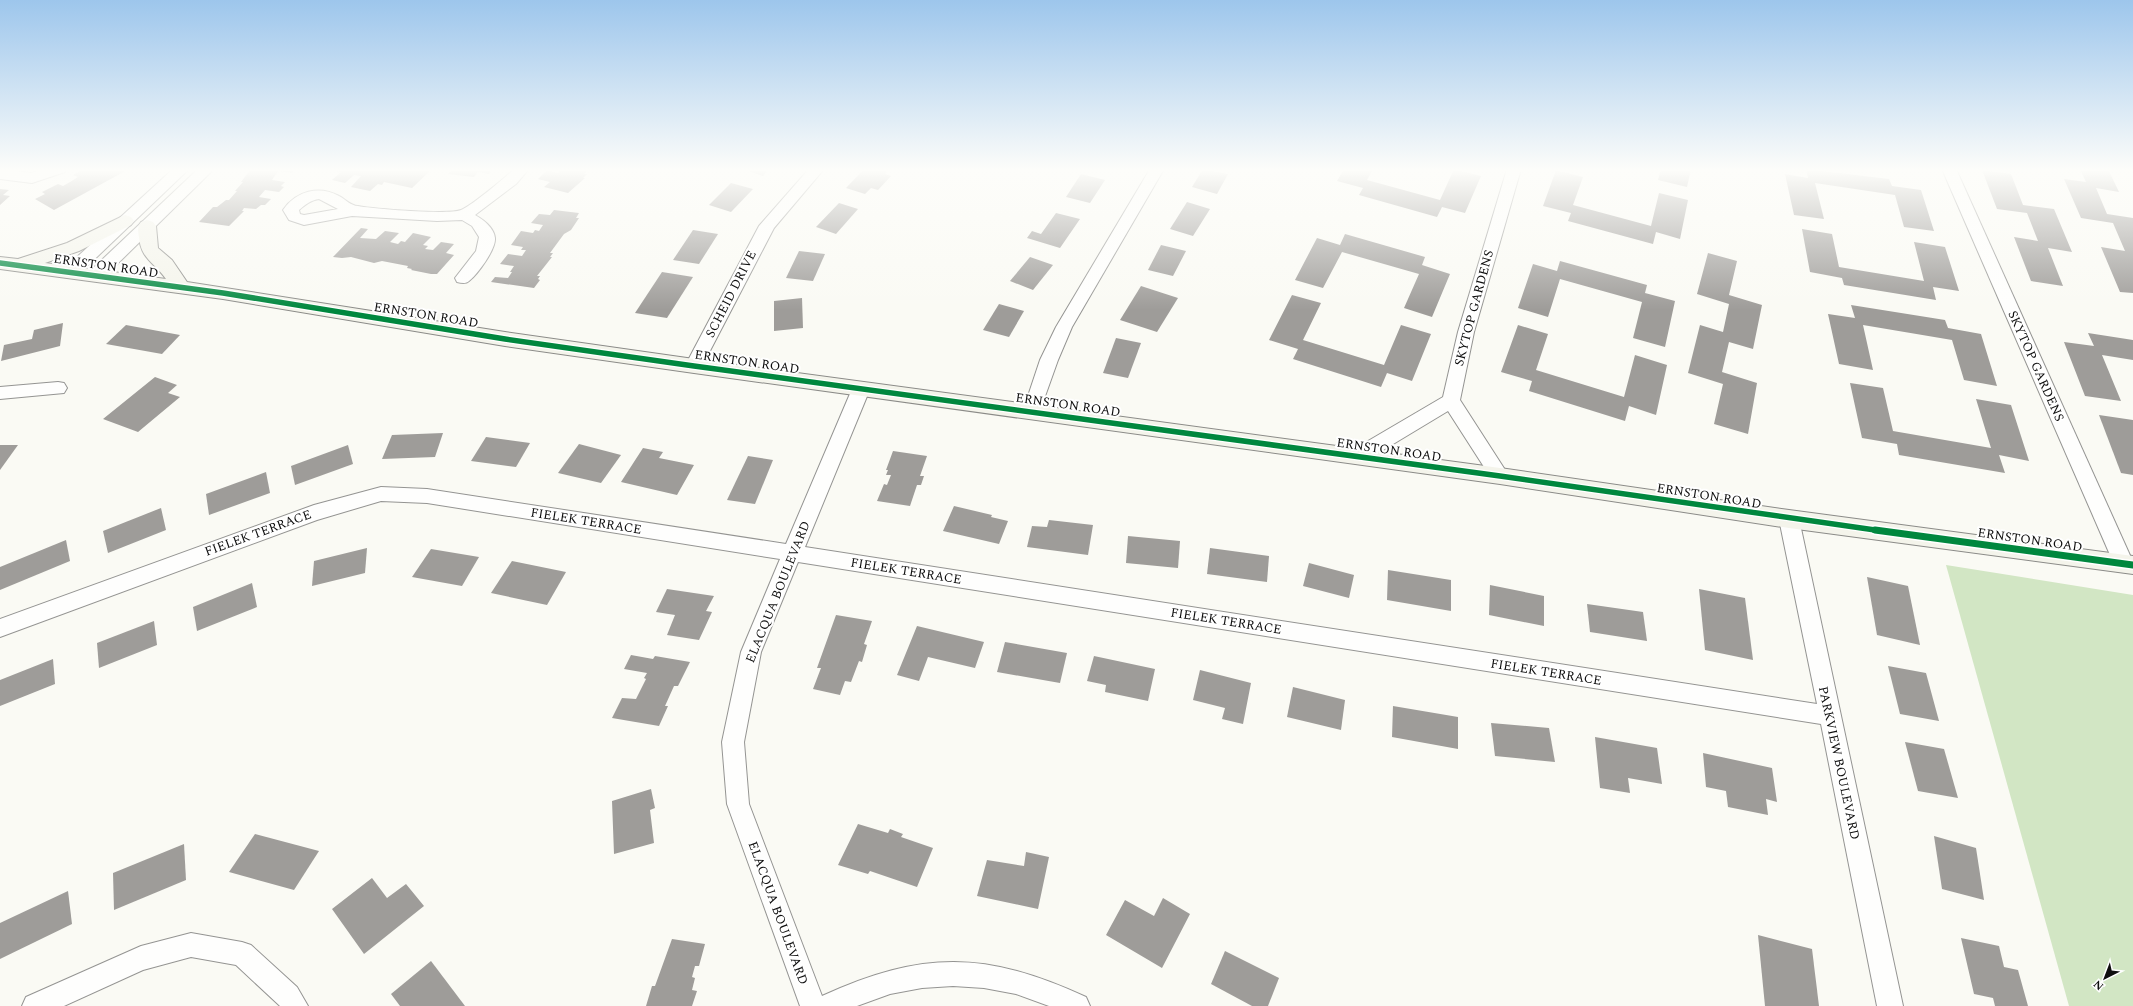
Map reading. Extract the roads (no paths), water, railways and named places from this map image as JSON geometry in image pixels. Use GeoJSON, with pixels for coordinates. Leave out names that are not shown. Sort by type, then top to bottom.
{"type":"FeatureCollection","features":[{"type":"Feature","properties":{"kind":"street"},"geometry":{"type":"LineString","coordinates":[[71,272],[132,216]]}},
{"type":"Feature","properties":{"kind":"street"},"geometry":{"type":"LineString","coordinates":[[95,276],[158,216]]}},
{"type":"Feature","properties":{"kind":"street"},"geometry":{"type":"LineString","coordinates":[[463,278],[487,246],[487,234],[480,223],[467,216]]}},
{"type":"Feature","properties":{"kind":"street","name":"SCHEID DRIVE"},"geometry":{"type":"LineString","coordinates":[[694,366],[767,226],[776,216]]}},
{"type":"Feature","properties":{"kind":"street"},"geometry":{"type":"LineString","coordinates":[[1032,411],[1049,360],[1064,327],[1129,216]]}},
{"type":"Feature","properties":{"kind":"street","name":"SKYTOP GARDENS"},"geometry":{"type":"LineString","coordinates":[[1451,401],[1466,332],[1500,216]]}},
{"type":"Feature","properties":{"kind":"street","name":"SKYTOP GARDENS"},"geometry":{"type":"LineString","coordinates":[[1970,216],[2128,564]]}},
{"type":"Feature","properties":{"kind":"street"},"geometry":{"type":"LineString","coordinates":[[19,265],[73,247],[125,222]]}},
{"type":"Feature","properties":{"kind":"street"},"geometry":{"type":"LineString","coordinates":[[147,226],[150,249],[155,257],[165,264],[181,287]]}},
{"type":"Feature","properties":{"kind":"street","name":"ERNSTON ROAD"},"geometry":{"type":"LineString","coordinates":[[0,263],[181,287],[490,336],[694,366],[1358,456],[1789,519],[2128,564]]}},
{"type":"Feature","properties":{"kind":"street"},"geometry":{"type":"LineString","coordinates":[[0,393],[58,388]]}},
{"type":"Feature","properties":{"kind":"street","name":"ELACQUA BOULEVARD"},"geometry":{"type":"LineString","coordinates":[[813,1006],[738,804],[733,742],[751,652],[861,389]]}},
{"type":"Feature","properties":{"kind":"street"},"geometry":{"type":"LineString","coordinates":[[1358,456],[1451,401],[1500,476]]}},
{"type":"Feature","properties":{"kind":"street","name":"FIELEK TERRACE"},"geometry":{"type":"LineString","coordinates":[[0,628],[314,513],[381,494],[427,496],[1830,716]]}},
{"type":"Feature","properties":{"kind":"street","name":"PARKVIEW BOULEVARD"},"geometry":{"type":"LineString","coordinates":[[1789,519],[1890,1006]]}},
{"type":"Feature","properties":{"kind":"street"},"geometry":{"type":"LineString","coordinates":[[35,1006],[140,958],[191,945],[242,954],[288,996],[295,1006]]}},
{"type":"Feature","properties":{"kind":"street"},"geometry":{"type":"LineString","coordinates":[[829,1006],[868,990],[915,976],[963,973],[996,977],[1035,986],[1077,1006]]}}]}
